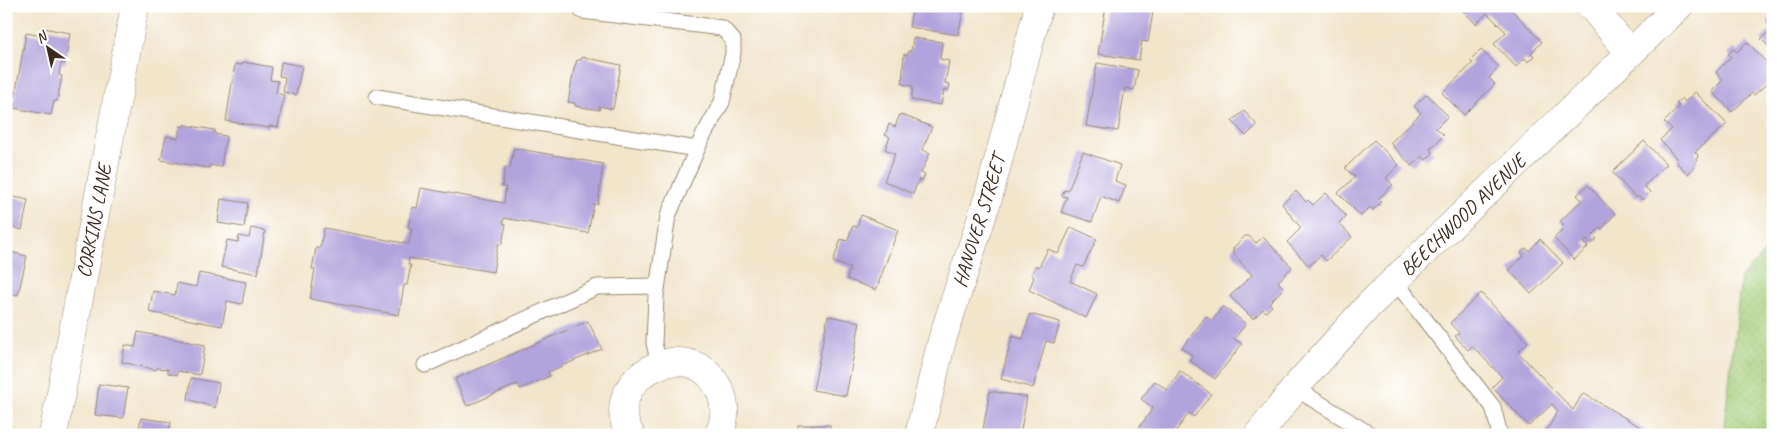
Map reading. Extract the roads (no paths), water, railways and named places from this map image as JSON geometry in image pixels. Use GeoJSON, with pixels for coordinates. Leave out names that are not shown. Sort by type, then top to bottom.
{"type":"FeatureCollection","features":[{"type":"Feature","properties":{"kind":"street","name":"CORKINS LANE"},"geometry":{"type":"LineString","coordinates":[[53,435],[134,6]]}},
{"type":"Feature","properties":{"kind":"street","name":"HANOVER STREET"},"geometry":{"type":"LineString","coordinates":[[919,435],[942,340],[989,195],[1039,6]]}},
{"type":"Feature","properties":{"kind":"street"},"geometry":{"type":"LineString","coordinates":[[1591,6],[1630,53]]}},
{"type":"Feature","properties":{"kind":"street","name":"BEECHWOOD AVENUE"},"geometry":{"type":"LineString","coordinates":[[1258,435],[1295,388],[1369,305],[1679,6]]}},
{"type":"Feature","properties":{"kind":"street"},"geometry":{"type":"LineString","coordinates":[[631,435],[624,415],[626,398],[633,382],[644,371],[659,364],[675,361],[691,364],[705,371],[716,383],[722,397],[724,414],[718,435]]}},
{"type":"Feature","properties":{"kind":"lane"},"geometry":{"type":"LineString","coordinates":[[582,11],[722,28],[728,32],[733,40],[733,53],[722,102],[697,150],[668,216],[657,286],[654,344],[659,364]]}},
{"type":"Feature","properties":{"kind":"lane"},"geometry":{"type":"LineString","coordinates":[[376,97],[697,150]]}},
{"type":"Feature","properties":{"kind":"lane"},"geometry":{"type":"LineString","coordinates":[[1395,281],[1493,407],[1499,431],[1496,435]]}},
{"type":"Feature","properties":{"kind":"lane"},"geometry":{"type":"LineString","coordinates":[[425,365],[597,287],[657,286]]}},
{"type":"Feature","properties":{"kind":"lane"},"geometry":{"type":"LineString","coordinates":[[1295,388],[1371,435]]}}]}
